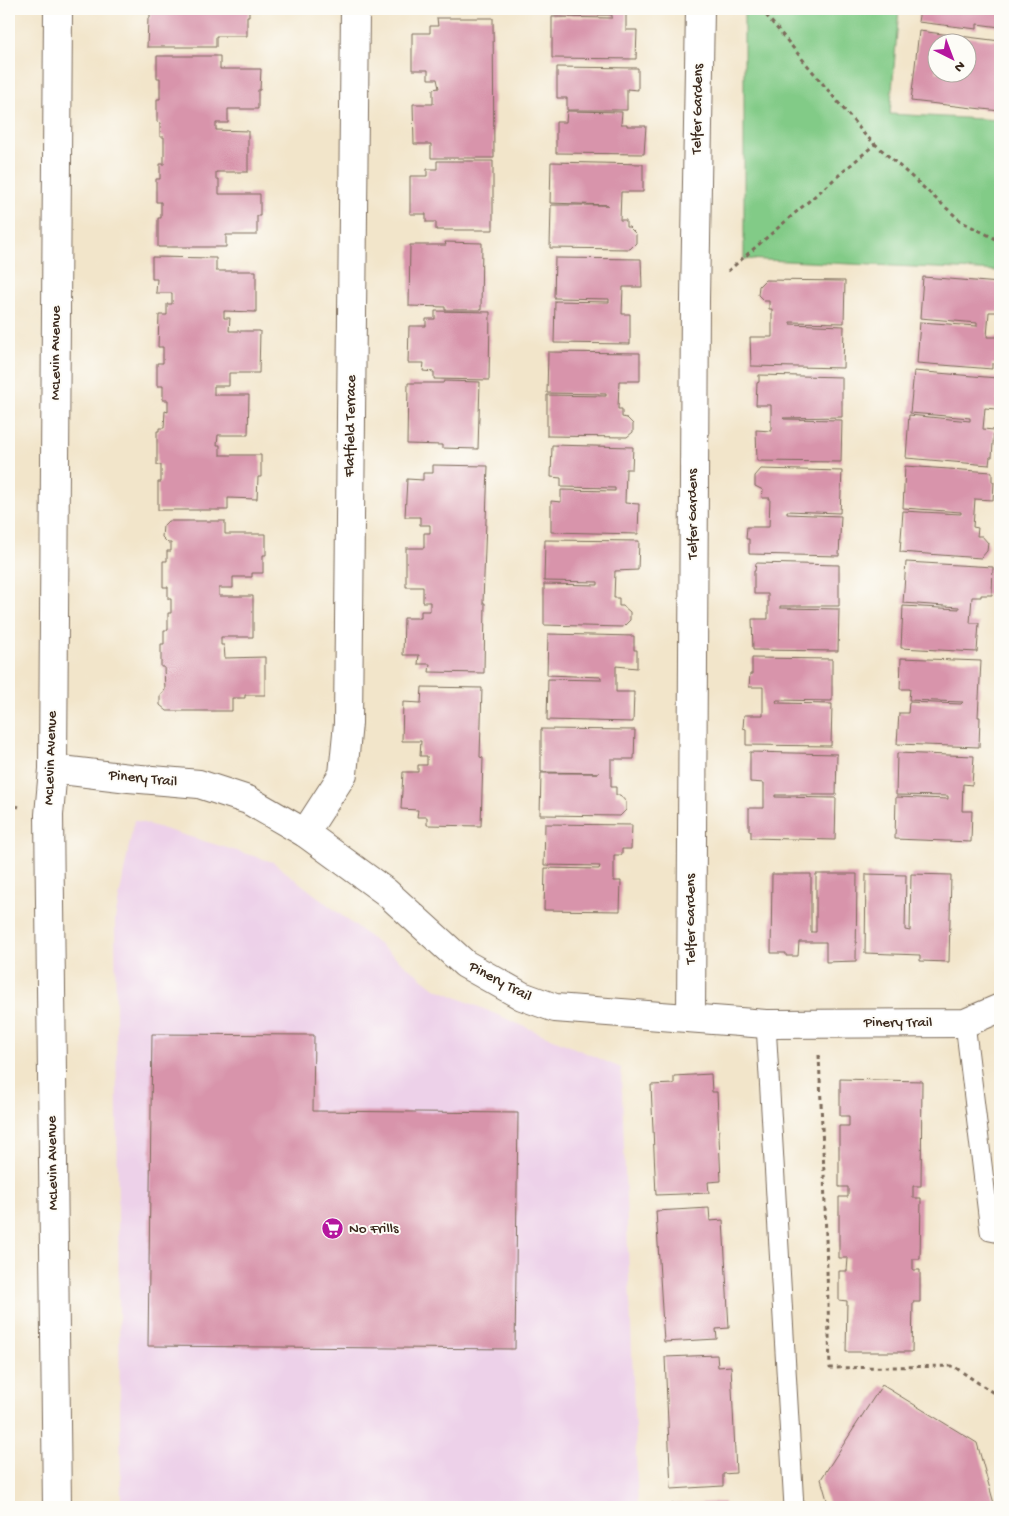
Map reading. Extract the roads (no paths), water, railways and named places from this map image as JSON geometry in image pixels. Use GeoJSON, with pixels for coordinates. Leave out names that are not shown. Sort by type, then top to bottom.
{"type":"FeatureCollection","features":[{"type":"Feature","properties":{"kind":"street","name":"McLevin Avenue"},"geometry":{"type":"LineString","coordinates":[[57,1507],[49,815],[53,768],[58,9]]}},
{"type":"Feature","properties":{"kind":"street","name":"Flatfield Terrace"},"geometry":{"type":"LineString","coordinates":[[305,832],[343,774],[348,723],[354,9]]}},
{"type":"Feature","properties":{"kind":"street","name":"Telfer Gardens"},"geometry":{"type":"LineString","coordinates":[[691,1018],[695,299],[700,9]]}},
{"type":"Feature","properties":{"kind":"street","name":"Pinery Trail"},"geometry":{"type":"LineString","coordinates":[[53,768],[129,778],[199,784],[248,800],[305,832],[386,892],[465,964],[522,996],[555,1008],[766,1024],[965,1022],[1000,1008]]}},
{"type":"Feature","properties":{"kind":"lane"},"geometry":{"type":"LineString","coordinates":[[965,1022],[990,1231],[1000,1233]]}},
{"type":"Feature","properties":{"kind":"lane"},"geometry":{"type":"LineString","coordinates":[[766,1024],[794,1507]]}},
{"type":"Feature","properties":{"kind":"place","name":"No Frills"},"geometry":{"type":"Point","coordinates":[333,1229]}}]}
